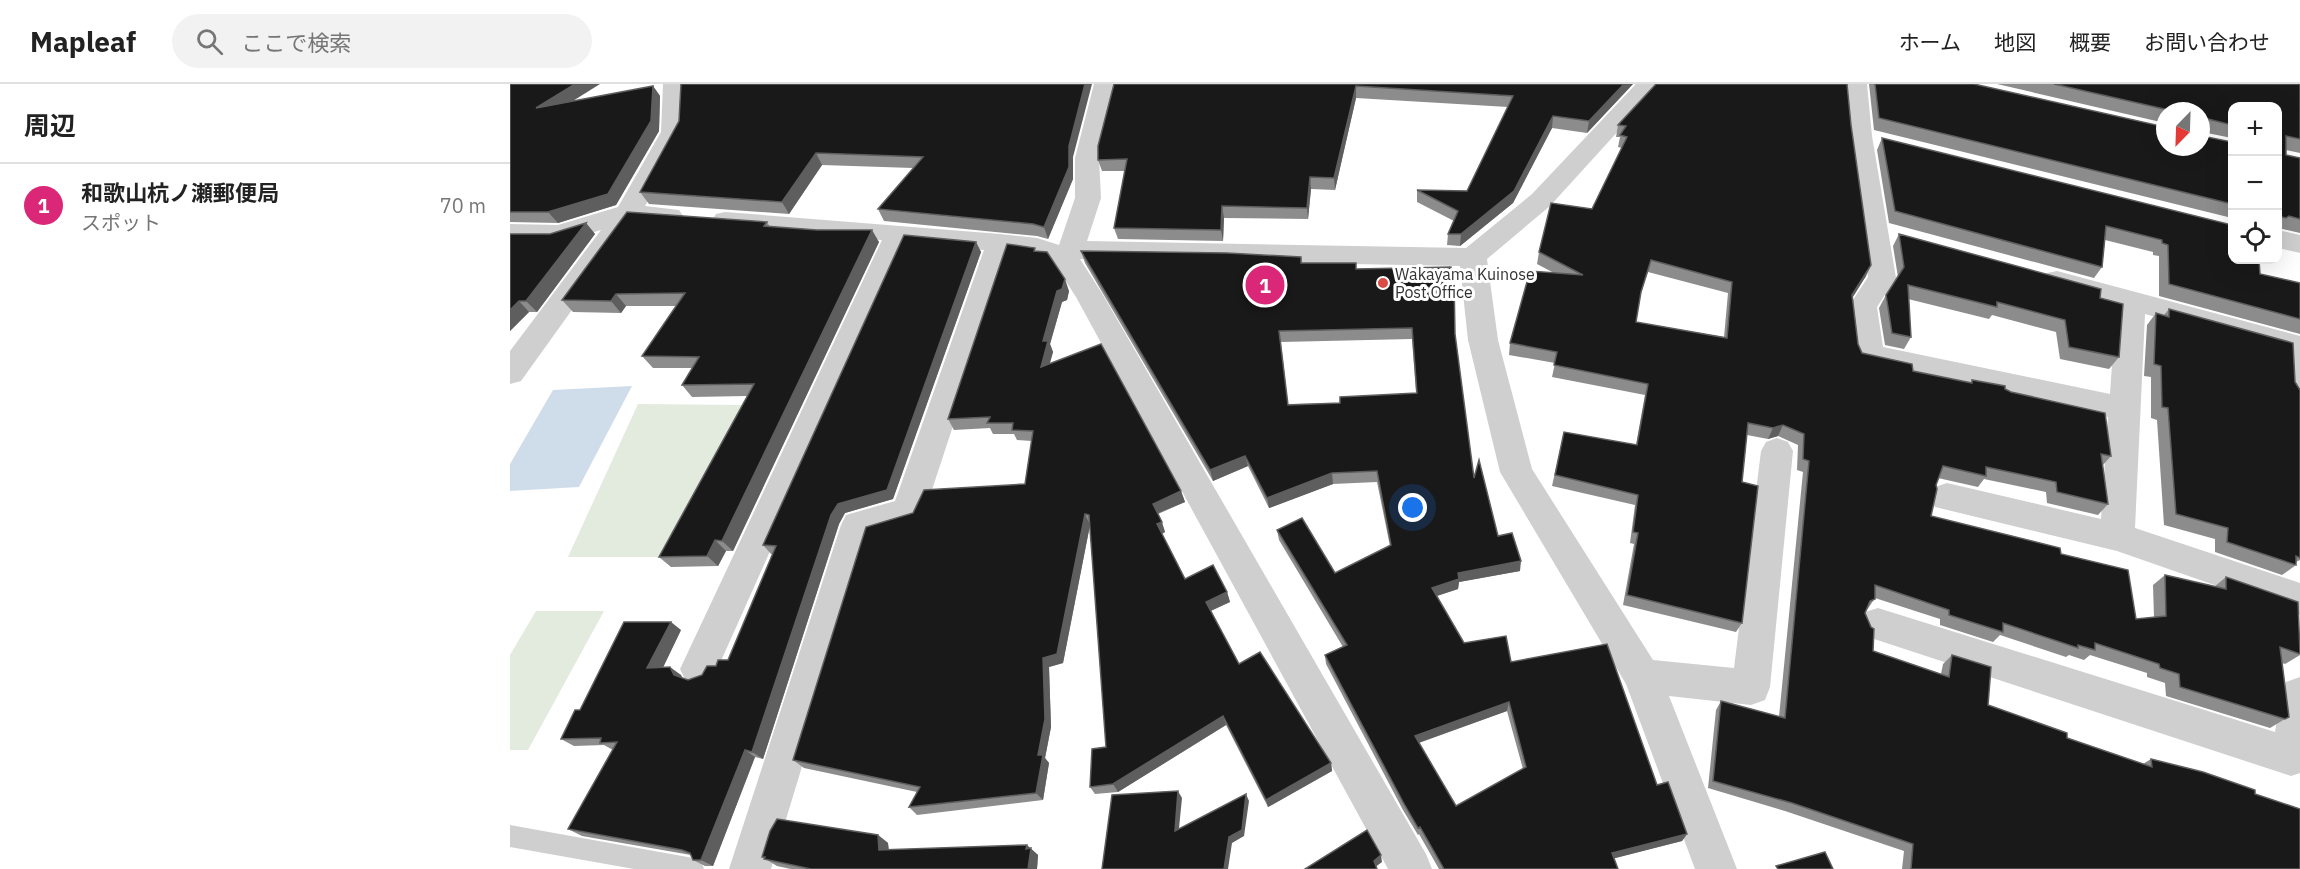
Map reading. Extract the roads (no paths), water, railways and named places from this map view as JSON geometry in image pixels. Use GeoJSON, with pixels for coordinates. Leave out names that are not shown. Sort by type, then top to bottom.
{"type":"FeatureCollection","features":[{"type":"Feature","properties":{"kind":"street"},"geometry":{"type":"LineString","coordinates":[[510,373],[562,306],[628,213],[673,132],[675,84]]}},
{"type":"Feature","properties":{"kind":"street"},"geometry":{"type":"LineString","coordinates":[[1106,84],[1087,158],[1088,198],[1067,253],[1411,869]]}},
{"type":"Feature","properties":{"kind":"street"},"geometry":{"type":"LineString","coordinates":[[510,233],[559,234],[628,213],[899,233],[1037,247],[1067,253],[1473,257],[1541,200],[1649,84]]}},
{"type":"Feature","properties":{"kind":"street"},"geometry":{"type":"LineString","coordinates":[[1855,84],[1871,139],[1886,233],[1882,278],[1863,306],[1869,355],[2125,409]]}},
{"type":"Feature","properties":{"kind":"street"},"geometry":{"type":"LineString","coordinates":[[699,669],[899,233]]}},
{"type":"Feature","properties":{"kind":"street"},"geometry":{"type":"LineString","coordinates":[[2282,240],[2300,244]]}},
{"type":"Feature","properties":{"kind":"street"},"geometry":{"type":"LineString","coordinates":[[750,869],[858,525],[908,511],[1000,243]]}},
{"type":"Feature","properties":{"kind":"street"},"geometry":{"type":"LineString","coordinates":[[1473,257],[1483,340],[1516,472],[1642,676],[1716,869]]}},
{"type":"Feature","properties":{"kind":"street"},"geometry":{"type":"LineString","coordinates":[[2031,273],[2299,347],[2300,392]]}},
{"type":"Feature","properties":{"kind":"street"},"geometry":{"type":"LineString","coordinates":[[2117,537],[2131,301]]}},
{"type":"Feature","properties":{"kind":"street"},"geometry":{"type":"LineString","coordinates":[[1642,676],[1751,687],[1777,451]]}},
{"type":"Feature","properties":{"kind":"street"},"geometry":{"type":"LineString","coordinates":[[1947,497],[2117,537],[2300,599]]}},
{"type":"Feature","properties":{"kind":"street"},"geometry":{"type":"LineString","coordinates":[[1878,624],[2291,757],[2300,695]]}},
{"type":"Feature","properties":{"kind":"lane"},"geometry":{"type":"LineString","coordinates":[[510,836],[693,869]]}},
{"type":"Feature","properties":{"kind":"water"},"geometry":{"type":"Polygon","coordinates":[[[632,386],[579,487],[510,491],[510,464],[553,390],[632,386]]]}},
{"type":"Feature","properties":{"kind":"place","name":"Wakayama Kuinose Post Office"},"geometry":{"type":"Point","coordinates":[1383,283]}},
{"type":"Feature","properties":{"kind":"place","name":"和歌山杭ノ瀬郵便局"},"geometry":{"type":"Point","coordinates":[1265,285]}}]}
